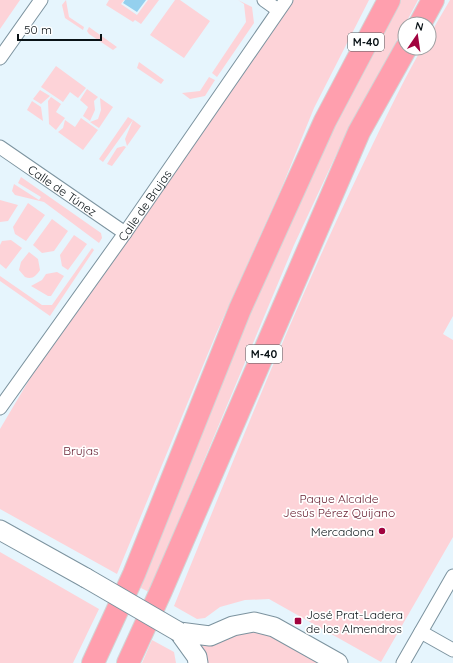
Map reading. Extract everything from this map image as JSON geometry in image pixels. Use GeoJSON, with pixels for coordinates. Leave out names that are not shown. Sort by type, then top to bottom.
{"type":"FeatureCollection","features":[{"type":"Feature","properties":{"kind":"highway","name":"M-40"},"geometry":{"type":"LineString","coordinates":[[93,663],[134,574],[240,309],[325,121],[389,0]]}},
{"type":"Feature","properties":{"kind":"highway"},"geometry":{"type":"LineString","coordinates":[[424,16],[433,0]]}},
{"type":"Feature","properties":{"kind":"highway","name":"M-40"},"geometry":{"type":"LineString","coordinates":[[128,663],[161,591],[359,132],[402,56]]}},
{"type":"Feature","properties":{"kind":"street"},"geometry":{"type":"LineString","coordinates":[[0,58],[41,0]]}},
{"type":"Feature","properties":{"kind":"street"},"geometry":{"type":"LineString","coordinates":[[264,0],[282,5]]}},
{"type":"Feature","properties":{"kind":"street","name":"Calle de Brujas"},"geometry":{"type":"LineString","coordinates":[[0,408],[125,233],[282,5]]}},
{"type":"Feature","properties":{"kind":"street","name":"Calle de Túnez"},"geometry":{"type":"LineString","coordinates":[[0,147],[125,233]]}},
{"type":"Feature","properties":{"kind":"street"},"geometry":{"type":"LineString","coordinates":[[0,530],[179,632],[210,636],[233,626],[254,622],[274,627],[338,663]]}},
{"type":"Feature","properties":{"kind":"street"},"geometry":{"type":"LineString","coordinates":[[403,663],[453,576]]}},
{"type":"Feature","properties":{"kind":"street"},"geometry":{"type":"LineString","coordinates":[[179,632],[197,657],[198,663]]}},
{"type":"Feature","properties":{"kind":"street"},"geometry":{"type":"LineString","coordinates":[[421,632],[453,650]]}},
{"type":"Feature","properties":{"kind":"green space"},"geometry":{"type":"Polygon","coordinates":[[[0,0],[20,0],[0,29],[0,0]]]}},
{"type":"Feature","properties":{"kind":"green space"},"geometry":{"type":"Polygon","coordinates":[[[66,0],[69,17],[84,27],[83,30],[65,18],[62,5],[66,0]]]}},
{"type":"Feature","properties":{"kind":"green space"},"geometry":{"type":"Polygon","coordinates":[[[109,0],[124,0],[121,4],[137,15],[148,0],[159,0],[141,24],[135,20],[133,22],[106,5],[109,0]]]}},
{"type":"Feature","properties":{"kind":"green space"},"geometry":{"type":"Polygon","coordinates":[[[175,0],[180,0],[210,21],[184,58],[150,35],[175,0]]]}},
{"type":"Feature","properties":{"kind":"green space"},"geometry":{"type":"Polygon","coordinates":[[[238,0],[252,7],[254,23],[217,77],[212,73],[246,22],[244,4],[238,0]]]}},
{"type":"Feature","properties":{"kind":"green space","name":"Brujas"},"geometry":{"type":"Polygon","coordinates":[[[291,0],[369,0],[314,108],[282,187],[216,334],[117,574],[0,509],[0,429],[42,358],[291,0]]]}},
{"type":"Feature","properties":{"kind":"green space"},"geometry":{"type":"Polygon","coordinates":[[[401,0],[418,0],[410,16],[397,16],[397,40],[336,155],[294,245],[149,592],[139,587],[274,255],[322,149],[401,0]]]}},
{"type":"Feature","properties":{"kind":"green space","name":"Paque Alcalde Jesús Pérez Quijano"},"geometry":{"type":"Polygon","coordinates":[[[450,0],[453,0],[453,316],[443,334],[453,340],[453,537],[381,662],[269,599],[245,600],[220,607],[205,618],[197,619],[174,606],[285,336],[332,230],[380,128],[418,56],[437,56],[437,22],[450,0]]]}},
{"type":"Feature","properties":{"kind":"green space"},"geometry":{"type":"Polygon","coordinates":[[[89,27],[117,47],[113,50],[89,34],[87,31],[89,27]]]}},
{"type":"Feature","properties":{"kind":"green space"},"geometry":{"type":"Polygon","coordinates":[[[139,62],[164,80],[161,84],[137,68],[139,62]]]}},
{"type":"Feature","properties":{"kind":"green space"},"geometry":{"type":"Polygon","coordinates":[[[56,66],[86,88],[78,98],[70,92],[63,102],[41,87],[56,66]]]}},
{"type":"Feature","properties":{"kind":"green space"},"geometry":{"type":"Polygon","coordinates":[[[209,77],[215,80],[205,96],[190,99],[182,93],[200,91],[209,77]]]}},
{"type":"Feature","properties":{"kind":"green space"},"geometry":{"type":"Polygon","coordinates":[[[87,89],[98,97],[94,101],[95,110],[90,121],[83,116],[88,107],[80,100],[87,89]]]}},
{"type":"Feature","properties":{"kind":"green space"},"geometry":{"type":"Polygon","coordinates":[[[40,90],[50,96],[41,104],[33,99],[40,90]]]}},
{"type":"Feature","properties":{"kind":"green space"},"geometry":{"type":"Polygon","coordinates":[[[51,97],[61,104],[56,112],[65,118],[56,130],[49,124],[48,101],[51,97]]]}},
{"type":"Feature","properties":{"kind":"green space"},"geometry":{"type":"Polygon","coordinates":[[[100,98],[113,107],[99,128],[90,122],[98,119],[101,110],[100,98]]]}},
{"type":"Feature","properties":{"kind":"green space"},"geometry":{"type":"Polygon","coordinates":[[[32,101],[41,107],[43,121],[27,110],[32,101]]]}},
{"type":"Feature","properties":{"kind":"green space"},"geometry":{"type":"Polygon","coordinates":[[[128,117],[133,120],[103,162],[99,159],[128,117]]]}},
{"type":"Feature","properties":{"kind":"green space"},"geometry":{"type":"Polygon","coordinates":[[[81,118],[98,130],[83,150],[58,132],[63,128],[65,120],[75,127],[81,118]]]}},
{"type":"Feature","properties":{"kind":"green space"},"geometry":{"type":"Polygon","coordinates":[[[133,120],[141,126],[127,146],[125,139],[133,120]]]}},
{"type":"Feature","properties":{"kind":"green space"},"geometry":{"type":"Polygon","coordinates":[[[124,146],[126,147],[112,166],[107,164],[117,148],[124,146]]]}},
{"type":"Feature","properties":{"kind":"green space"},"geometry":{"type":"Polygon","coordinates":[[[21,177],[101,233],[102,238],[99,243],[44,202],[15,195],[12,191],[14,184],[39,200],[41,197],[18,183],[21,177]]]}},
{"type":"Feature","properties":{"kind":"green space"},"geometry":{"type":"Polygon","coordinates":[[[0,200],[18,205],[8,221],[0,222],[0,200]]]}},
{"type":"Feature","properties":{"kind":"green space"},"geometry":{"type":"Polygon","coordinates":[[[28,203],[45,215],[26,241],[15,234],[13,227],[28,203]]]}},
{"type":"Feature","properties":{"kind":"green space"},"geometry":{"type":"Polygon","coordinates":[[[52,219],[68,231],[54,251],[42,253],[33,245],[52,219]]]}},
{"type":"Feature","properties":{"kind":"green space"},"geometry":{"type":"Polygon","coordinates":[[[74,235],[87,244],[68,270],[62,266],[60,255],[74,235]]]}},
{"type":"Feature","properties":{"kind":"green space"},"geometry":{"type":"Polygon","coordinates":[[[11,240],[22,248],[6,269],[0,264],[0,245],[2,241],[11,240]]]}},
{"type":"Feature","properties":{"kind":"green space"},"geometry":{"type":"Polygon","coordinates":[[[92,248],[94,250],[50,316],[0,281],[0,276],[42,305],[52,305],[92,248]]]}},
{"type":"Feature","properties":{"kind":"green space"},"geometry":{"type":"Polygon","coordinates":[[[29,252],[38,259],[40,270],[32,278],[25,277],[19,270],[21,262],[29,252]]]}},
{"type":"Feature","properties":{"kind":"green space"},"geometry":{"type":"Polygon","coordinates":[[[57,272],[64,276],[51,296],[48,296],[31,286],[42,280],[46,274],[57,272]]]}},
{"type":"Feature","properties":{"kind":"green space"},"geometry":{"type":"Polygon","coordinates":[[[0,552],[99,609],[73,663],[0,663],[0,552]]]}},
{"type":"Feature","properties":{"kind":"green space"},"geometry":{"type":"Polygon","coordinates":[[[260,630],[324,663],[207,663],[198,643],[232,634],[260,630]]]}},
{"type":"Feature","properties":{"kind":"green space"},"geometry":{"type":"Polygon","coordinates":[[[152,640],[174,652],[176,663],[142,663],[152,640]]]}},
{"type":"Feature","properties":{"kind":"water"},"geometry":{"type":"Polygon","coordinates":[[[125,0],[146,0],[137,12],[123,3],[125,0]]]}},
{"type":"Feature","properties":{"kind":"place","name":"Mercadona"},"geometry":{"type":"Point","coordinates":[382,531]}},
{"type":"Feature","properties":{"kind":"place","name":"José Prat-Ladera de los Almendros"},"geometry":{"type":"Point","coordinates":[298,621]}}]}
